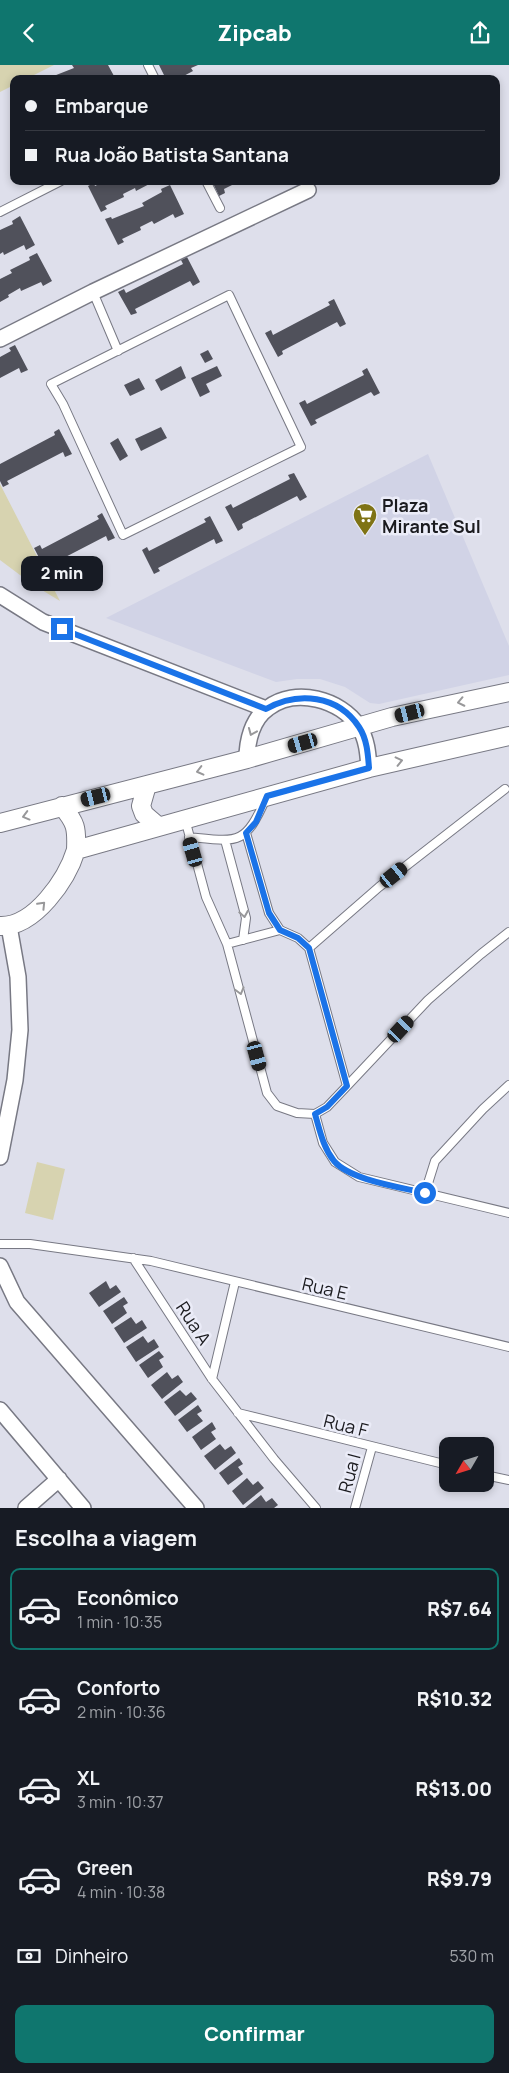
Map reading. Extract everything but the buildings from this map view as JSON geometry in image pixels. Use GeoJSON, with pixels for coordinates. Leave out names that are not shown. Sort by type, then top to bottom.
{"type":"FeatureCollection","features":[{"type":"Feature","properties":{"kind":"street"},"geometry":{"type":"LineString","coordinates":[[0,339],[93,292],[308,189]]}},
{"type":"Feature","properties":{"kind":"street"},"geometry":{"type":"LineString","coordinates":[[0,595],[43,623],[266,709]]}},
{"type":"Feature","properties":{"kind":"street"},"geometry":{"type":"LineString","coordinates":[[0,823],[247,759],[429,708],[509,692]]}},
{"type":"Feature","properties":{"kind":"street"},"geometry":{"type":"LineString","coordinates":[[247,759],[247,745],[253,728],[266,709],[281,700],[306,698],[326,701],[345,711],[359,727],[367,748],[369,768]]}},
{"type":"Feature","properties":{"kind":"street"},"geometry":{"type":"LineString","coordinates":[[76,849],[369,768],[509,736]]}},
{"type":"Feature","properties":{"kind":"street"},"geometry":{"type":"LineString","coordinates":[[147,785],[141,806],[144,814],[158,826]]}},
{"type":"Feature","properties":{"kind":"street"},"geometry":{"type":"LineString","coordinates":[[0,1157],[15,1080],[20,1030],[18,977],[4,926],[37,911],[56,890],[72,861],[76,849],[77,834],[74,819],[62,806]]}},
{"type":"Feature","properties":{"kind":"street"},"geometry":{"type":"LineString","coordinates":[[0,1268],[17,1302],[196,1508]]}},
{"type":"Feature","properties":{"kind":"street"},"geometry":{"type":"LineString","coordinates":[[0,1410],[83,1508]]}},
{"type":"Feature","properties":{"kind":"street"},"geometry":{"type":"LineString","coordinates":[[26,1508],[59,1479]]}},
{"type":"Feature","properties":{"kind":"lane"},"geometry":{"type":"LineString","coordinates":[[0,212],[53,185]]}},
{"type":"Feature","properties":{"kind":"lane"},"geometry":{"type":"LineString","coordinates":[[208,185],[220,208]]}},
{"type":"Feature","properties":{"kind":"lane"},"geometry":{"type":"LineString","coordinates":[[93,292],[118,351]]}},
{"type":"Feature","properties":{"kind":"lane"},"geometry":{"type":"LineString","coordinates":[[229,295],[301,447],[123,535],[63,404],[50,384],[118,351],[229,295]]}},
{"type":"Feature","properties":{"kind":"lane"},"geometry":{"type":"LineString","coordinates":[[309,948],[394,875],[505,789]]}},
{"type":"Feature","properties":{"kind":"lane"},"geometry":{"type":"LineString","coordinates":[[188,837],[235,839],[246,833],[256,822],[267,796]]}},
{"type":"Feature","properties":{"kind":"lane"},"geometry":{"type":"LineString","coordinates":[[185,819],[188,837],[206,897],[227,945],[267,1093],[277,1106],[297,1113],[315,1114],[327,1107],[428,1000],[509,932]]}},
{"type":"Feature","properties":{"kind":"lane"},"geometry":{"type":"LineString","coordinates":[[246,833],[269,913],[280,930],[298,938],[309,948],[347,1086]]}},
{"type":"Feature","properties":{"kind":"lane"},"geometry":{"type":"LineString","coordinates":[[225,840],[246,918],[244,940]]}},
{"type":"Feature","properties":{"kind":"lane"},"geometry":{"type":"LineString","coordinates":[[227,945],[280,930]]}},
{"type":"Feature","properties":{"kind":"lane"},"geometry":{"type":"LineString","coordinates":[[425,1193],[435,1161],[483,1109],[509,1085]]}},
{"type":"Feature","properties":{"kind":"lane"},"geometry":{"type":"LineString","coordinates":[[315,1114],[323,1143],[335,1162],[359,1177],[509,1213]]}},
{"type":"Feature","properties":{"kind":"lane"},"geometry":{"type":"LineString","coordinates":[[0,1244],[30,1243],[133,1257]]}},
{"type":"Feature","properties":{"kind":"lane","name":"Rua E"},"geometry":{"type":"LineString","coordinates":[[133,1257],[509,1347]]}},
{"type":"Feature","properties":{"kind":"lane","name":"Rua A"},"geometry":{"type":"LineString","coordinates":[[133,1257],[212,1379],[316,1508]]}},
{"type":"Feature","properties":{"kind":"lane"},"geometry":{"type":"LineString","coordinates":[[212,1379],[235,1282]]}},
{"type":"Feature","properties":{"kind":"lane","name":"Rua F"},"geometry":{"type":"LineString","coordinates":[[238,1413],[439,1463]]}},
{"type":"Feature","properties":{"kind":"lane","name":"Rua I"},"geometry":{"type":"LineString","coordinates":[[355,1508],[372,1447]]}},
{"type":"Feature","properties":{"kind":"lane"},"geometry":{"type":"LineString","coordinates":[[494,1477],[509,1481]]}},
{"type":"Feature","properties":{"kind":"shaded area"},"geometry":{"type":"Polygon","coordinates":[[[0,65],[54,65],[34,75],[10,75],[10,87],[0,92],[0,65]]]}},
{"type":"Feature","properties":{"kind":"shaded area","name":"Plaza Mirante Sul"},"geometry":{"type":"Polygon","coordinates":[[[428,454],[509,646],[509,675],[379,704],[370,703],[345,687],[320,679],[297,679],[276,682],[106,618],[428,454]]]}},
{"type":"Feature","properties":{"kind":"shaded area"},"geometry":{"type":"Polygon","coordinates":[[[0,484],[60,601],[32,584],[0,560],[0,484]]]}},
{"type":"Feature","properties":{"kind":"shaded area"},"geometry":{"type":"Polygon","coordinates":[[[37,1162],[65,1169],[53,1220],[25,1213],[37,1162]]]}},
{"type":"Feature","properties":{"kind":"place","name":"Plaza Mirante Sul"},"geometry":{"type":"Point","coordinates":[365,536]}},
{"type":"Feature","properties":{"kind":"route"},"geometry":{"type":"LineString","coordinates":[[62,629],[266,709],[281,700],[306,698],[326,701],[345,711],[359,727],[367,748],[369,768],[267,796],[256,822],[246,833],[269,913],[280,930],[298,938],[309,948],[347,1086],[327,1107],[315,1114],[323,1143],[335,1162],[359,1177],[425,1193]]}}]}
